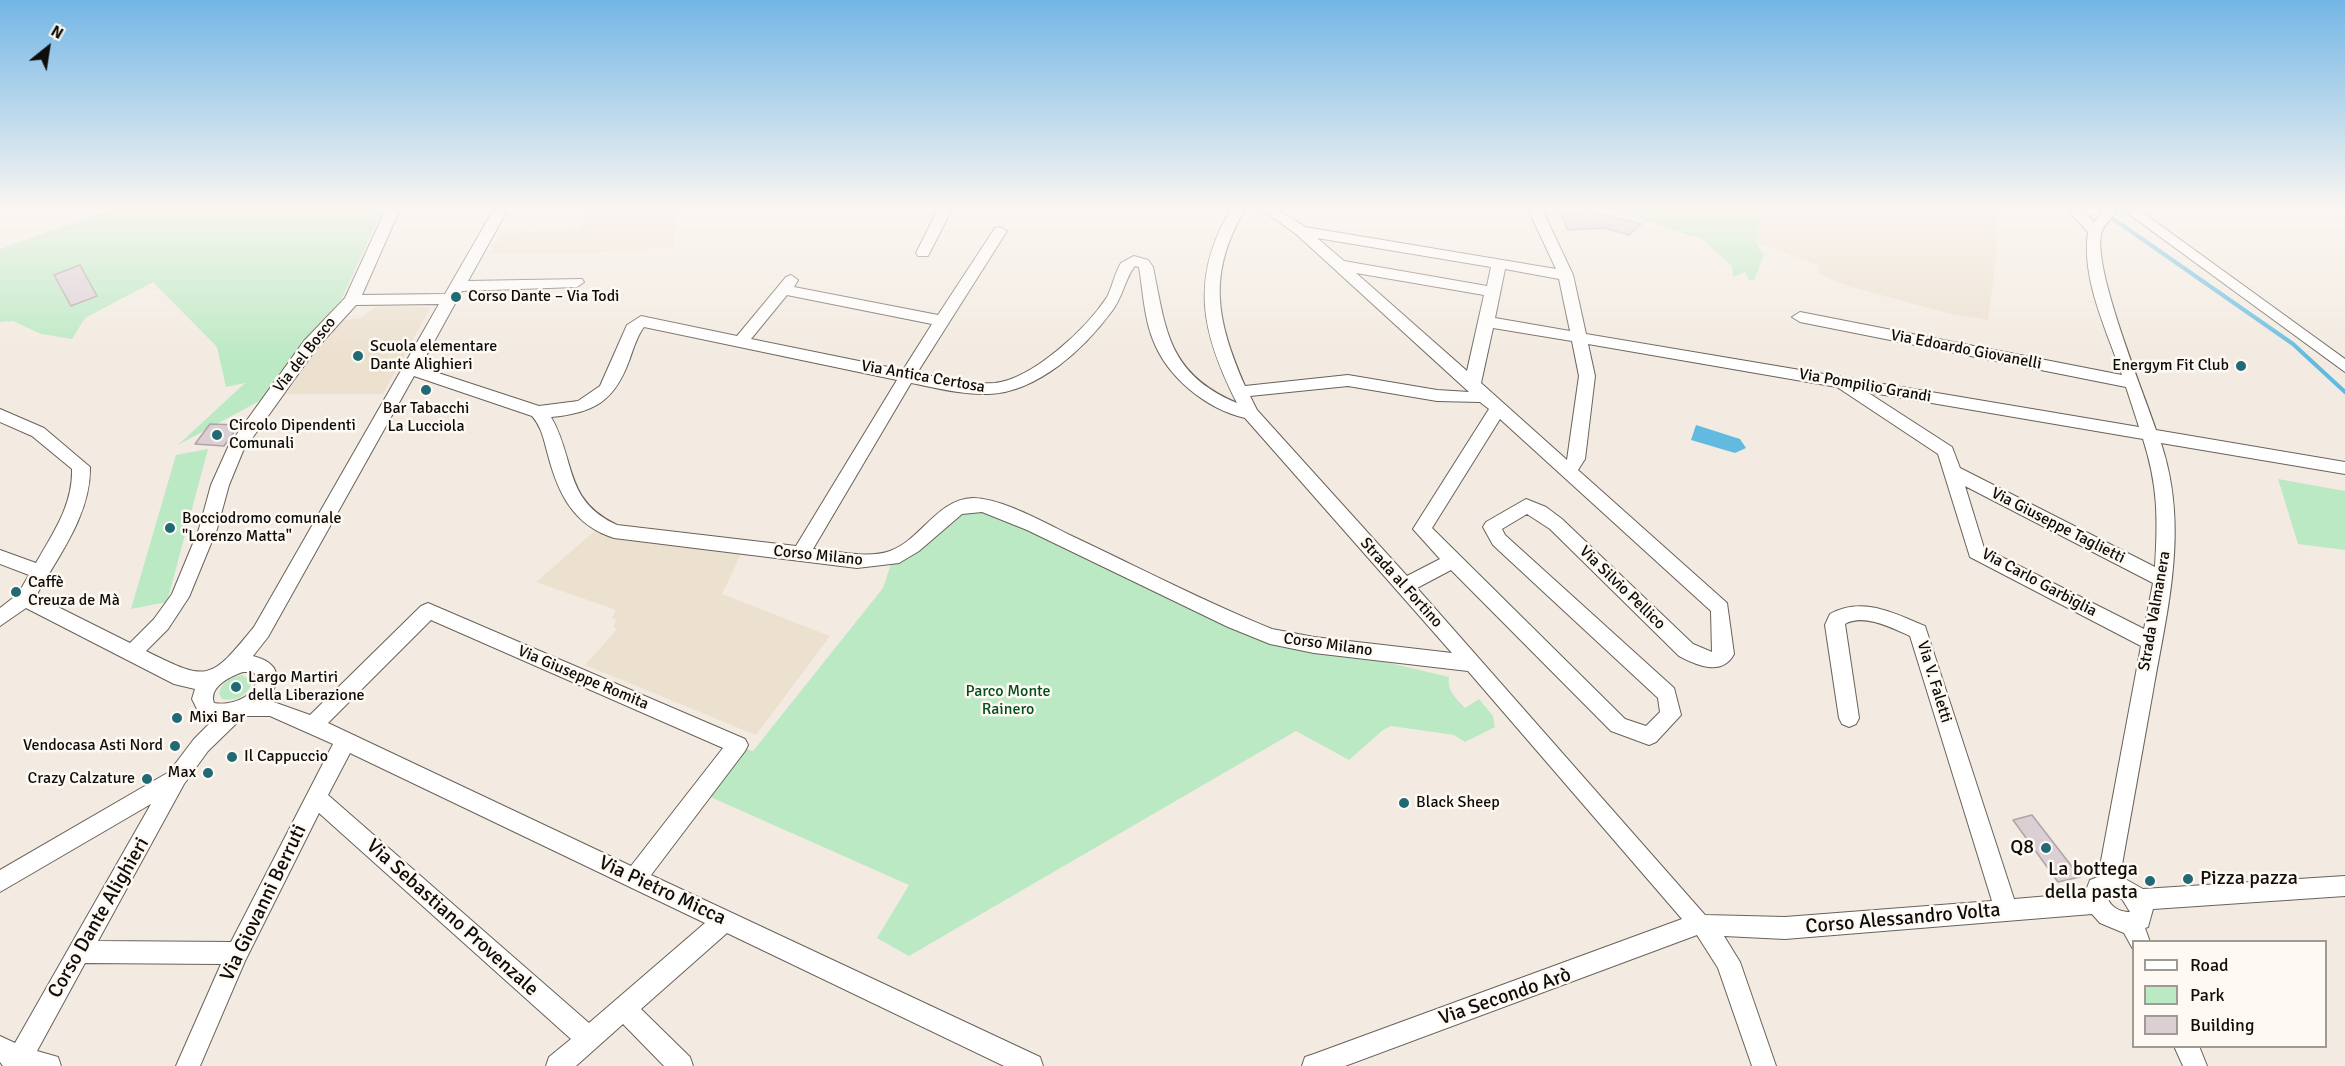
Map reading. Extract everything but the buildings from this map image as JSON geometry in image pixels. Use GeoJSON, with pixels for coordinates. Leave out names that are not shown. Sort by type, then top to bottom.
{"type":"FeatureCollection","features":[{"type":"Feature","properties":{"kind":"street","name":"Via del Bosco"},"geometry":{"type":"LineString","coordinates":[[131,654],[161,624],[180,597],[208,529],[220,485],[235,449],[310,345],[352,300],[371,259]]}},
{"type":"Feature","properties":{"kind":"street"},"geometry":{"type":"LineString","coordinates":[[203,704],[205,689],[243,655],[261,632],[472,259]]}},
{"type":"Feature","properties":{"kind":"street"},"geometry":{"type":"LineString","coordinates":[[800,555],[907,376],[982,259]]}},
{"type":"Feature","properties":{"kind":"street","name":"Strada al Fortino"},"geometry":{"type":"LineString","coordinates":[[1215,259],[1210,288],[1216,335],[1250,413],[1476,666],[1701,924],[1728,962],[1764,1066]]}},
{"type":"Feature","properties":{"kind":"street","name":"Via Silvio Pellico"},"geometry":{"type":"LineString","coordinates":[[1331,259],[1720,608],[1724,654],[1715,660],[1700,658],[1686,650],[1540,512],[1526,506],[1492,527],[1499,540],[1667,694],[1671,715],[1649,736],[1618,725],[1452,561]]}},
{"type":"Feature","properties":{"kind":"street"},"geometry":{"type":"LineString","coordinates":[[1467,259],[1566,275]]}},
{"type":"Feature","properties":{"kind":"street"},"geometry":{"type":"LineString","coordinates":[[1558,259],[1566,275],[1587,376],[1576,459],[1568,472]]}},
{"type":"Feature","properties":{"kind":"street","name":"Strada Valmanera"},"geometry":{"type":"LineString","coordinates":[[2094,259],[2163,475],[2167,524],[2163,580],[2103,893]]}},
{"type":"Feature","properties":{"kind":"street"},"geometry":{"type":"LineString","coordinates":[[2197,259],[2345,367]]}},
{"type":"Feature","properties":{"kind":"street","name":"Via Antica Certosa"},"geometry":{"type":"LineString","coordinates":[[538,412],[586,405],[605,393],[614,381],[633,329],[639,322],[907,376],[981,389],[1002,387],[1020,381],[1052,361],[1072,343],[1113,299],[1127,264],[1138,261],[1146,267],[1159,334],[1170,355],[1209,395],[1233,409],[1250,413]]}},
{"type":"Feature","properties":{"kind":"street"},"geometry":{"type":"LineString","coordinates":[[1239,392],[1311,383],[1361,381],[1458,399],[1477,391],[1499,264]]}},
{"type":"Feature","properties":{"kind":"street"},"geometry":{"type":"LineString","coordinates":[[1338,265],[1493,292]]}},
{"type":"Feature","properties":{"kind":"street"},"geometry":{"type":"LineString","coordinates":[[352,300],[577,282]]}},
{"type":"Feature","properties":{"kind":"street"},"geometry":{"type":"LineString","coordinates":[[741,341],[792,285],[942,321]]}},
{"type":"Feature","properties":{"kind":"street","name":"Via Edoardo Giovanelli"},"geometry":{"type":"LineString","coordinates":[[1800,317],[2132,383]]}},
{"type":"Feature","properties":{"kind":"street","name":"Via Pompilio Grandi"},"geometry":{"type":"LineString","coordinates":[[1488,322],[2345,468]]}},
{"type":"Feature","properties":{"kind":"street"},"geometry":{"type":"LineString","coordinates":[[409,369],[538,412]]}},
{"type":"Feature","properties":{"kind":"street","name":"Via Carlo Garbiglia"},"geometry":{"type":"LineString","coordinates":[[1837,381],[1946,451],[1976,552],[2150,641]]}},
{"type":"Feature","properties":{"kind":"street"},"geometry":{"type":"LineString","coordinates":[[1404,586],[1452,561],[1422,529],[1497,410]]}},
{"type":"Feature","properties":{"kind":"street","name":"Corso Milano"},"geometry":{"type":"LineString","coordinates":[[538,412],[548,425],[567,494],[581,511],[599,525],[627,534],[857,561],[893,558],[913,546],[950,513],[969,505],[991,507],[1235,622],[1270,636],[1314,645],[1465,662],[1476,666]]}},
{"type":"Feature","properties":{"kind":"street"},"geometry":{"type":"LineString","coordinates":[[0,415],[38,432],[81,467],[83,484],[75,507],[25,599],[0,618]]}},
{"type":"Feature","properties":{"kind":"street","name":"Via Giuseppe Taglietti"},"geometry":{"type":"LineString","coordinates":[[1953,472],[2163,580]]}},
{"type":"Feature","properties":{"kind":"street"},"geometry":{"type":"LineString","coordinates":[[0,557],[40,572]]}},
{"type":"Feature","properties":{"kind":"street"},"geometry":{"type":"LineString","coordinates":[[25,599],[166,672],[189,687],[207,709],[218,714],[239,710],[263,692],[267,674],[258,657],[261,632]]}},
{"type":"Feature","properties":{"kind":"street","name":"Via Giuseppe Romita"},"geometry":{"type":"LineString","coordinates":[[313,725],[428,611],[738,744],[635,878]]}},
{"type":"Feature","properties":{"kind":"street","name":"Via V. Faletti"},"geometry":{"type":"LineString","coordinates":[[1849,718],[1835,625],[1837,619],[1852,612],[1866,614],[1918,631],[2006,910]]}},
{"type":"Feature","properties":{"kind":"street"},"geometry":{"type":"LineString","coordinates":[[166,672],[195,681],[207,681],[223,672],[252,664],[267,674]]}},
{"type":"Feature","properties":{"kind":"street","name":"Via Pietro Micca"},"geometry":{"type":"LineString","coordinates":[[267,674],[269,689],[275,701],[293,716]]}},
{"type":"Feature","properties":{"kind":"street","name":"Corso Dante Alighieri"},"geometry":{"type":"LineString","coordinates":[[11,1058],[77,952],[180,774],[204,727],[203,704]]}},
{"type":"Feature","properties":{"kind":"street","name":"Via Pietro Micca"},"geometry":{"type":"LineString","coordinates":[[239,710],[270,708],[293,716],[1031,1066]]}},
{"type":"Feature","properties":{"kind":"street","name":"Corso Dante Alighieri"},"geometry":{"type":"LineString","coordinates":[[180,774],[201,745],[239,710]]}},
{"type":"Feature","properties":{"kind":"street","name":"Via Giovanni Berruti"},"geometry":{"type":"LineString","coordinates":[[188,1066],[237,953],[345,741]]}},
{"type":"Feature","properties":{"kind":"street"},"geometry":{"type":"LineString","coordinates":[[0,882],[180,774]]}},
{"type":"Feature","properties":{"kind":"street","name":"Via Sebastiano Provenzale"},"geometry":{"type":"LineString","coordinates":[[316,797],[588,1038]]}},
{"type":"Feature","properties":{"kind":"street"},"geometry":{"type":"LineString","coordinates":[[2138,900],[2345,886]]}},
{"type":"Feature","properties":{"kind":"street"},"geometry":{"type":"LineString","coordinates":[[2128,889],[2138,900],[2142,915],[2135,932],[2108,915],[2103,893],[2128,889]]}},
{"type":"Feature","properties":{"kind":"street","name":"Corso Alessandro Volta"},"geometry":{"type":"LineString","coordinates":[[1701,924],[1785,928],[2006,910],[2103,893]]}},
{"type":"Feature","properties":{"kind":"street"},"geometry":{"type":"LineString","coordinates":[[558,1066],[724,921]]}},
{"type":"Feature","properties":{"kind":"street","name":"Via Secondo Arò"},"geometry":{"type":"LineString","coordinates":[[1314,1066],[1378,1041],[1608,961],[1701,924]]}},
{"type":"Feature","properties":{"kind":"street"},"geometry":{"type":"LineString","coordinates":[[77,952],[237,953]]}},
{"type":"Feature","properties":{"kind":"street"},"geometry":{"type":"LineString","coordinates":[[624,1008],[681,1066]]}},
{"type":"Feature","properties":{"kind":"street"},"geometry":{"type":"LineString","coordinates":[[2186,1048],[2195,1066]]}},
{"type":"Feature","properties":{"kind":"street"},"geometry":{"type":"LineString","coordinates":[[11,1058],[49,1066]]}},
{"type":"Feature","properties":{"kind":"shaded area"},"geometry":{"type":"Polygon","coordinates":[[[1800,259],[1996,259],[1988,320],[1947,313],[1848,286],[1818,273],[1820,266],[1800,259]]]}},
{"type":"Feature","properties":{"kind":"shaded area","name":"Scuola elementare Dante Alighieri"},"geometry":{"type":"Polygon","coordinates":[[[377,306],[431,307],[383,394],[286,394],[337,321],[360,318],[377,306]]]}},
{"type":"Feature","properties":{"kind":"shaded area"},"geometry":{"type":"Polygon","coordinates":[[[597,529],[742,552],[722,594],[830,636],[756,735],[585,665],[617,629],[613,626],[617,620],[612,618],[616,610],[536,582],[597,529]]]}},
{"type":"Feature","properties":{"kind":"green space"},"geometry":{"type":"Polygon","coordinates":[[[0,259],[360,259],[342,298],[278,375],[263,399],[178,445],[245,383],[226,387],[217,347],[153,282],[85,318],[72,339],[41,334],[13,321],[0,322],[0,259]]]}},
{"type":"Feature","properties":{"kind":"green space"},"geometry":{"type":"Polygon","coordinates":[[[1724,259],[1763,259],[1754,280],[1749,280],[1745,272],[1733,277],[1732,266],[1724,259]]]}},
{"type":"Feature","properties":{"kind":"green space","name":"Bocciodromo comunale \"Lorenzo Matta\""},"geometry":{"type":"Polygon","coordinates":[[[208,449],[167,602],[131,609],[176,455],[208,449]]]}},
{"type":"Feature","properties":{"kind":"green space"},"geometry":{"type":"Polygon","coordinates":[[[2278,479],[2345,491],[2345,550],[2298,544],[2278,479]]]}},
{"type":"Feature","properties":{"kind":"green space","name":"Parco Monte Rainero"},"geometry":{"type":"Polygon","coordinates":[[[976,504],[1235,622],[1314,645],[1449,677],[1452,694],[1465,708],[1479,699],[1493,716],[1495,727],[1465,742],[1454,735],[1391,726],[1383,730],[1349,760],[1296,731],[909,956],[877,938],[909,885],[708,796],[746,749],[753,751],[883,588],[893,558],[976,504]]]}},
{"type":"Feature","properties":{"kind":"green space"},"geometry":{"type":"Polygon","coordinates":[[[242,675],[252,681],[245,694],[237,698],[222,699],[219,693],[222,686],[242,675]]]}},
{"type":"Feature","properties":{"kind":"water"},"geometry":{"type":"Polygon","coordinates":[[[1696,425],[1740,439],[1746,448],[1735,453],[1691,440],[1696,425]]]}},
{"type":"Feature","properties":{"kind":"waterway"},"geometry":{"type":"LineString","coordinates":[[2170,259],[2293,344],[2345,392]]}},
{"type":"Feature","properties":{"kind":"place","name":"Corso Dante – Via Todi"},"geometry":{"type":"Point","coordinates":[456,297]}},
{"type":"Feature","properties":{"kind":"place","name":"Scuola elementare Dante Alighieri"},"geometry":{"type":"Point","coordinates":[358,356]}},
{"type":"Feature","properties":{"kind":"place","name":"Energym Fit Club"},"geometry":{"type":"Point","coordinates":[2241,366]}},
{"type":"Feature","properties":{"kind":"place","name":"Bar Tabacchi La Lucciola"},"geometry":{"type":"Point","coordinates":[426,390]}},
{"type":"Feature","properties":{"kind":"place","name":"Circolo Dipendenti Comunali"},"geometry":{"type":"Point","coordinates":[217,435]}},
{"type":"Feature","properties":{"kind":"place","name":"Bocciodromo comunale \"Lorenzo Matta\""},"geometry":{"type":"Point","coordinates":[170,528]}},
{"type":"Feature","properties":{"kind":"place","name":"Caffè Creuza de Mà"},"geometry":{"type":"Point","coordinates":[16,592]}},
{"type":"Feature","properties":{"kind":"place","name":"Largo Martiri della Liberazione"},"geometry":{"type":"Point","coordinates":[236,687]}},
{"type":"Feature","properties":{"kind":"place","name":"Mixi Bar"},"geometry":{"type":"Point","coordinates":[177,718]}},
{"type":"Feature","properties":{"kind":"place","name":"Vendocasa Asti Nord"},"geometry":{"type":"Point","coordinates":[175,746]}},
{"type":"Feature","properties":{"kind":"place","name":"Il Cappuccio"},"geometry":{"type":"Point","coordinates":[232,757]}},
{"type":"Feature","properties":{"kind":"place","name":"Max"},"geometry":{"type":"Point","coordinates":[208,773]}},
{"type":"Feature","properties":{"kind":"place","name":"Crazy Calzature"},"geometry":{"type":"Point","coordinates":[147,779]}},
{"type":"Feature","properties":{"kind":"place","name":"Black Sheep"},"geometry":{"type":"Point","coordinates":[1404,803]}},
{"type":"Feature","properties":{"kind":"place","name":"Q8"},"geometry":{"type":"Point","coordinates":[2046,848]}},
{"type":"Feature","properties":{"kind":"place","name":"Pizza pazza"},"geometry":{"type":"Point","coordinates":[2188,879]}},
{"type":"Feature","properties":{"kind":"place","name":"La bottega della pasta"},"geometry":{"type":"Point","coordinates":[2150,881]}}]}
